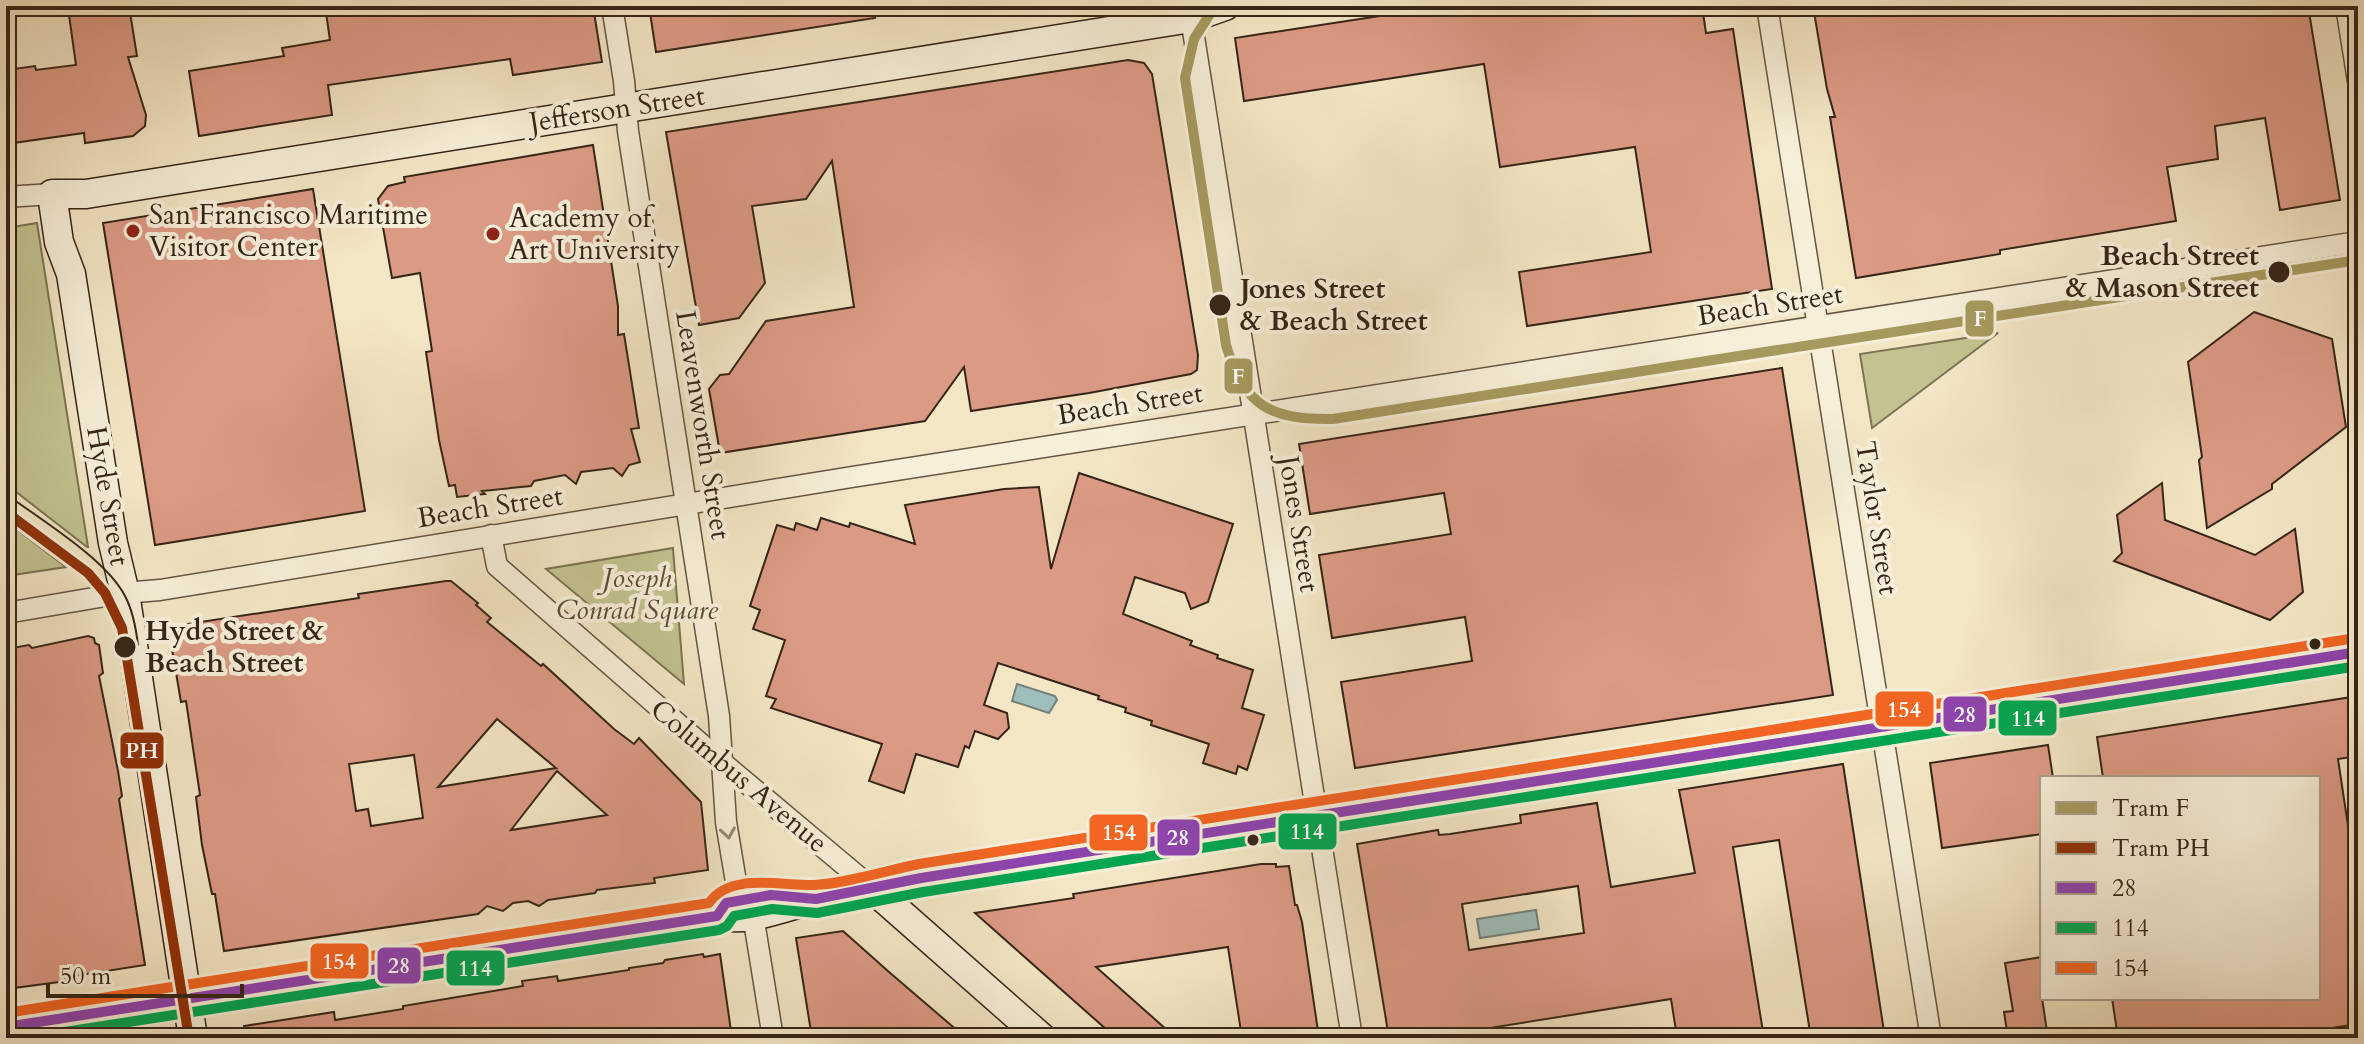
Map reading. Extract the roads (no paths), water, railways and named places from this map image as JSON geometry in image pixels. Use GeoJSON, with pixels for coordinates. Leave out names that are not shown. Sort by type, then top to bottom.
{"type":"FeatureCollection","features":[{"type":"Feature","properties":{"kind":"street","name":"Leavenworth Street"},"geometry":{"type":"LineString","coordinates":[[612,6],[628,131],[717,701],[726,822],[737,910],[773,1038]]}},
{"type":"Feature","properties":{"kind":"street","name":"Jefferson Street"},"geometry":{"type":"LineString","coordinates":[[6,197],[86,194],[1191,18],[1225,6]]}},
{"type":"Feature","properties":{"kind":"street","name":"Taylor Street"},"geometry":{"type":"LineString","coordinates":[[1767,6],[1931,1038]]}},
{"type":"Feature","properties":{"kind":"street"},"geometry":{"type":"LineString","coordinates":[[2346,6],[2358,81]]}},
{"type":"Feature","properties":{"kind":"street","name":"Jones Street"},"geometry":{"type":"LineString","coordinates":[[1191,18],[1352,1038]]}},
{"type":"Feature","properties":{"kind":"street","name":"Hyde Street"},"geometry":{"type":"LineString","coordinates":[[52,194],[59,242],[71,274],[113,543],[125,593],[193,1038]]}},
{"type":"Feature","properties":{"kind":"street","name":"Beach Street"},"geometry":{"type":"LineString","coordinates":[[6,613],[1253,413],[2358,242]]}},
{"type":"Feature","properties":{"kind":"street","name":"Columbus Avenue"},"geometry":{"type":"LineString","coordinates":[[491,535],[497,566],[1042,1038]]}},
{"type":"Feature","properties":{"kind":"street"},"geometry":{"type":"LineString","coordinates":[[6,1027],[737,910],[771,895],[816,899],[921,878],[2358,652]]}},
{"type":"Feature","properties":{"kind":"water"},"geometry":{"type":"Polygon","coordinates":[[[1017,684],[1055,696],[1057,700],[1049,713],[1012,701],[1017,684]]]}},
{"type":"Feature","properties":{"kind":"water"},"geometry":{"type":"Polygon","coordinates":[[[1536,910],[1539,929],[1480,938],[1477,919],[1536,910]]]}},
{"type":"Feature","properties":{"kind":"tram line","name":"F"},"geometry":{"type":"LineString","coordinates":[[1215,6],[1194,39],[1185,78],[1226,345],[1233,366],[1251,395],[1276,412],[1292,416],[1333,419],[2358,260]]}},
{"type":"Feature","properties":{"kind":"tram line"},"geometry":{"type":"LineString","coordinates":[[6,494],[72,541],[116,582],[130,608],[138,645]]}},
{"type":"Feature","properties":{"kind":"tram line","name":"PH"},"geometry":{"type":"LineString","coordinates":[[6,512],[88,573],[105,593],[122,628],[189,1038]]}},
{"type":"Feature","properties":{"kind":"place","name":"San Francisco Maritime Visitor Center"},"geometry":{"type":"Point","coordinates":[133,231]}},
{"type":"Feature","properties":{"kind":"place","name":"Academy of Art University"},"geometry":{"type":"Point","coordinates":[493,234]}},
{"type":"Feature","properties":{"kind":"place","name":"Beach Street & Mason Street"},"geometry":{"type":"Point","coordinates":[2279,272]}},
{"type":"Feature","properties":{"kind":"place","name":"Jones Street & Beach Street"},"geometry":{"type":"Point","coordinates":[1220,305]}},
{"type":"Feature","properties":{"kind":"place","name":"Hyde Street & Beach Street"},"geometry":{"type":"Point","coordinates":[125,647]}},
{"type":"Feature","properties":{"kind":"park label","name":"Joseph Conrad Square"},"geometry":{"type":"Point","coordinates":[637,594]}}]}
